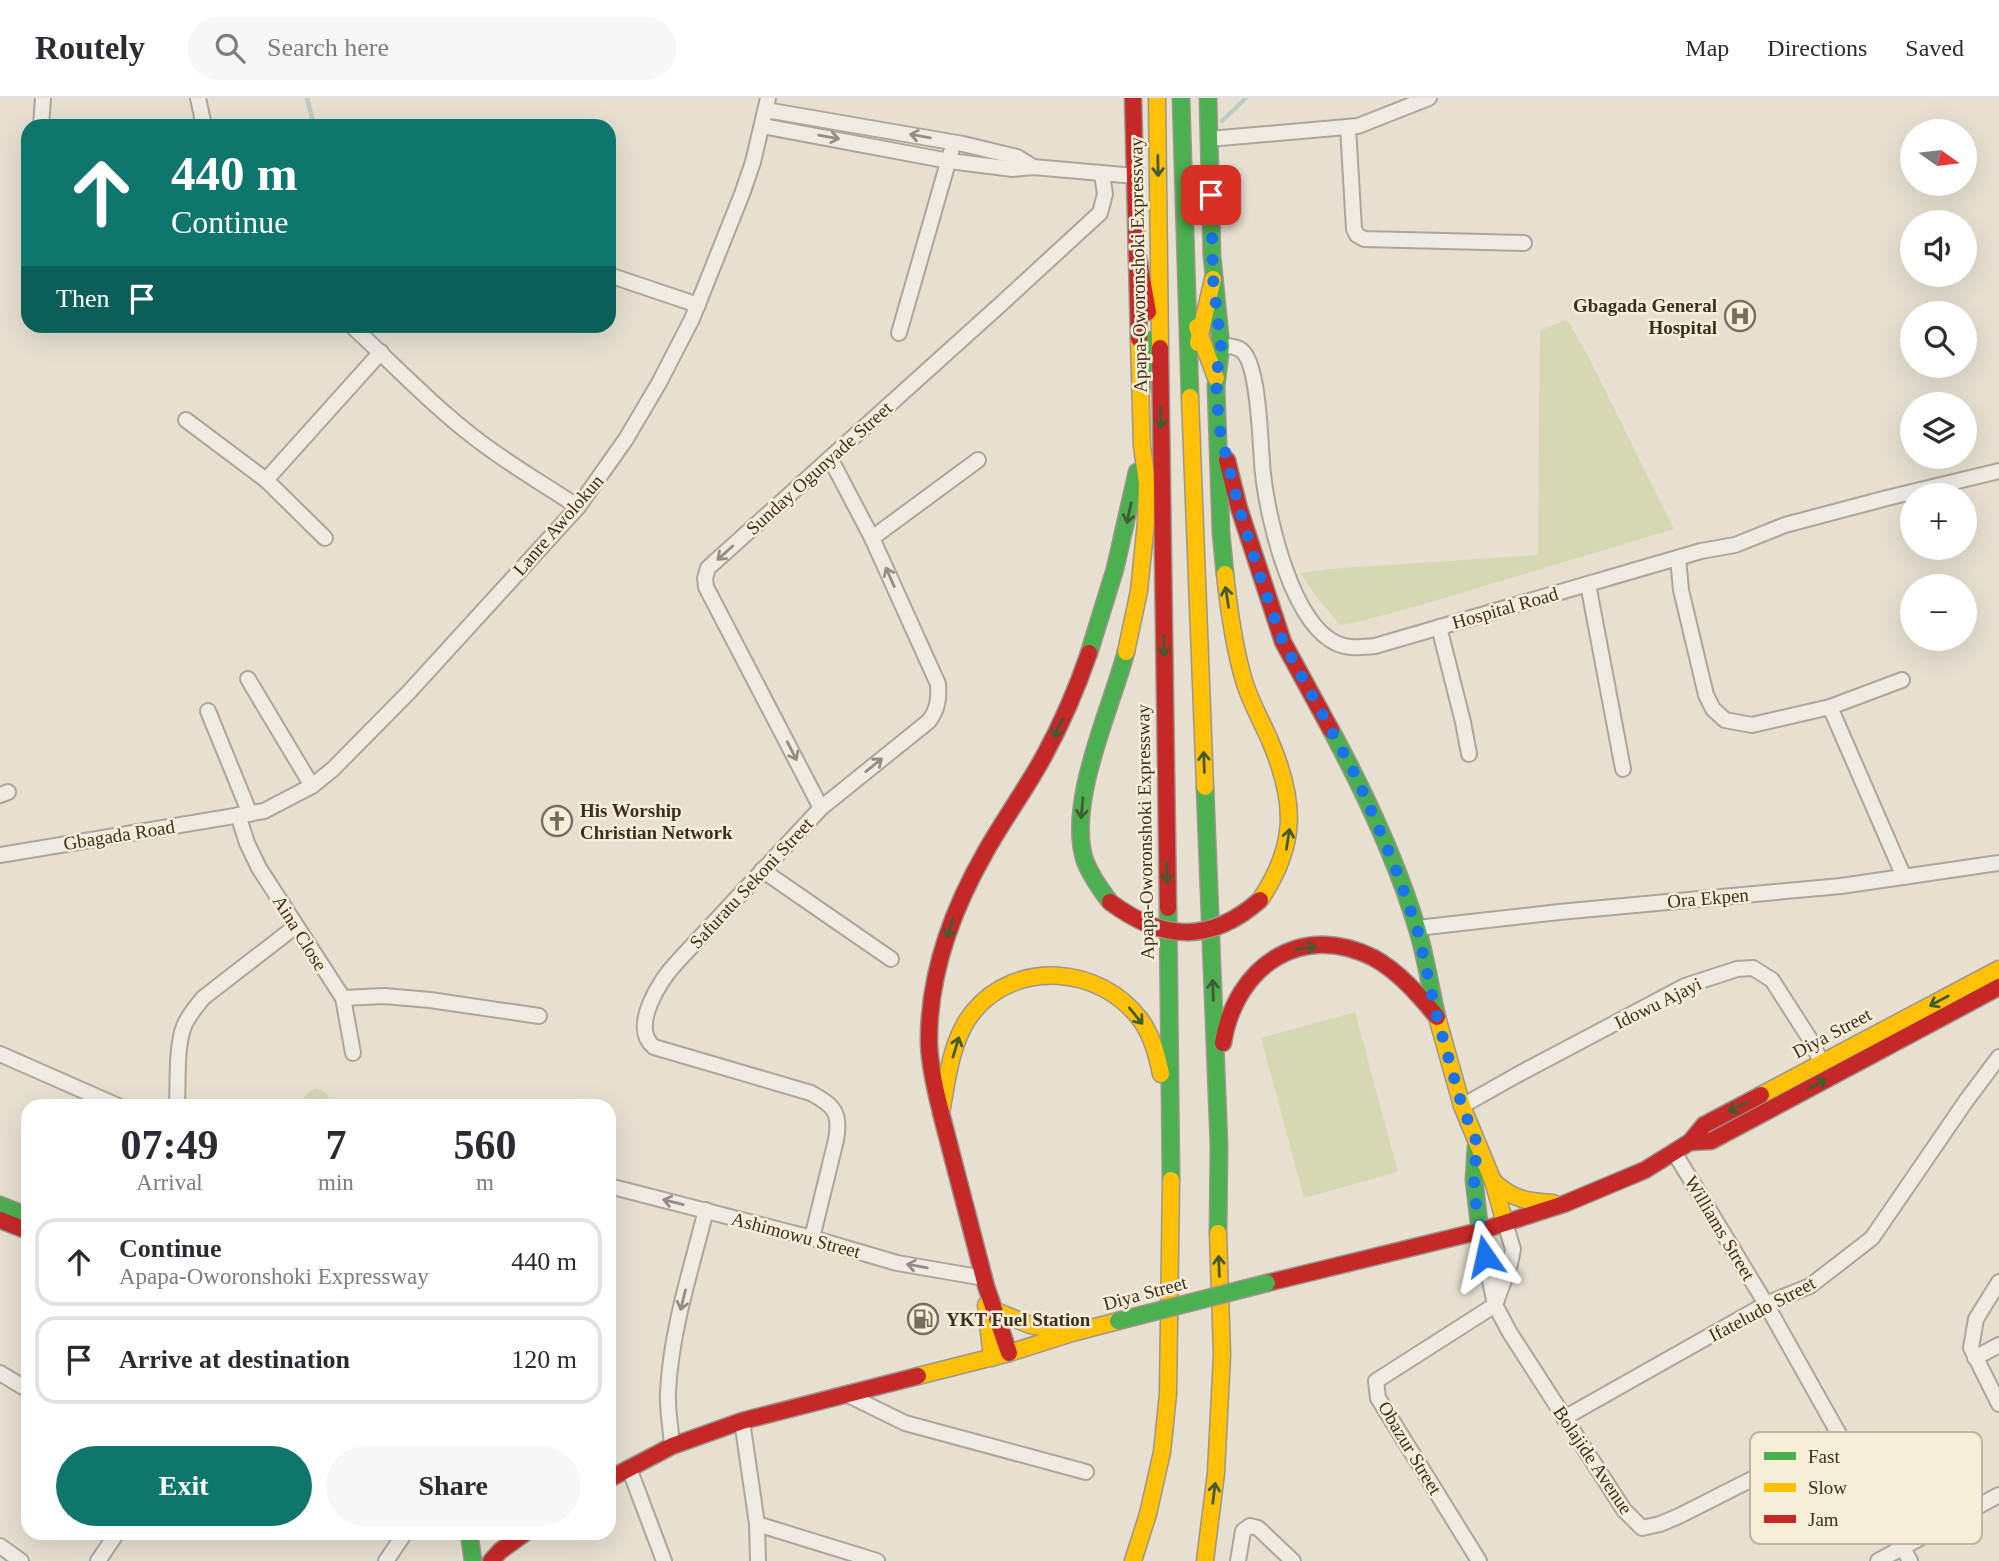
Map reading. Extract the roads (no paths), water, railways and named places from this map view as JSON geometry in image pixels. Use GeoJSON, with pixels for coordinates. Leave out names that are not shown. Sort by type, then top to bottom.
{"type":"FeatureCollection","features":[{"type":"Feature","properties":{"kind":"main road","name":"Apapa-Oworonshoki Expressway"},"geometry":{"type":"LineString","coordinates":[[1133,98],[1142,446]]}},
{"type":"Feature","properties":{"kind":"main road","name":"Apapa-Oworonshoki Expressway"},"geometry":{"type":"LineString","coordinates":[[1133,1561],[1148,1514],[1162,1452],[1168,1394],[1171,1162],[1157,98]]}},
{"type":"Feature","properties":{"kind":"main road"},"geometry":{"type":"LineString","coordinates":[[1181,98],[1219,1146]]}},
{"type":"Feature","properties":{"kind":"main road"},"geometry":{"type":"LineString","coordinates":[[1142,446],[1147,486],[1142,576],[1118,682],[1085,783],[1081,806],[1082,845],[1090,875],[1110,902],[1132,919],[1161,929],[1190,932],[1217,929],[1248,913],[1272,885],[1289,843],[1290,819],[1289,802],[1280,767],[1246,686],[1223,570],[1219,522],[1216,379],[1221,346],[1213,279],[1208,98]]}},
{"type":"Feature","properties":{"kind":"main road"},"geometry":{"type":"LineString","coordinates":[[1141,392],[1159,249]]}},
{"type":"Feature","properties":{"kind":"main road"},"geometry":{"type":"LineString","coordinates":[[1137,251],[1160,380]]}},
{"type":"Feature","properties":{"kind":"main road"},"geometry":{"type":"LineString","coordinates":[[1190,385],[1213,279]]}},
{"type":"Feature","properties":{"kind":"main road"},"geometry":{"type":"LineString","coordinates":[[1186,285],[1199,335],[1216,379]]}},
{"type":"Feature","properties":{"kind":"main road"},"geometry":{"type":"LineString","coordinates":[[1219,427],[1239,508],[1283,642],[1356,776],[1392,859],[1417,928],[1437,1017],[1462,1106],[1493,1181],[1505,1223]]}},
{"type":"Feature","properties":{"kind":"main road"},"geometry":{"type":"LineString","coordinates":[[1009,1353],[985,1282],[934,1092],[930,1006],[956,909],[1059,727],[1084,665],[1109,596],[1142,446]]}},
{"type":"Feature","properties":{"kind":"main road"},"geometry":{"type":"LineString","coordinates":[[1205,1561],[1216,1473],[1222,1355],[1218,1241],[1224,1029],[1233,1006],[1246,983],[1263,966],[1286,952],[1307,945],[1347,948],[1385,965],[1419,995],[1437,1017]]}},
{"type":"Feature","properties":{"kind":"main road","name":"Diya Street"},"geometry":{"type":"LineString","coordinates":[[616,1475],[673,1446],[742,1421],[992,1358],[1118,1321],[1480,1231],[1564,1204],[1645,1170],[1689,1142],[1704,1125],[1999,969]]}},
{"type":"Feature","properties":{"kind":"main road"},"geometry":{"type":"LineString","coordinates":[[941,1113],[954,1048],[962,1029],[974,1012],[987,997],[1006,985],[1023,978],[1060,973],[1081,978],[1117,997],[1134,1011],[1147,1029],[1160,1070],[1171,1162]]}},
{"type":"Feature","properties":{"kind":"main road","name":"Diya Street"},"geometry":{"type":"LineString","coordinates":[[1689,1142],[1711,1141],[1999,987]]}},
{"type":"Feature","properties":{"kind":"main road"},"geometry":{"type":"LineString","coordinates":[[1477,1143],[1474,1180],[1480,1231]]}},
{"type":"Feature","properties":{"kind":"main road"},"geometry":{"type":"LineString","coordinates":[[1493,1181],[1508,1196],[1527,1202],[1564,1204]]}},
{"type":"Feature","properties":{"kind":"main road"},"geometry":{"type":"LineString","coordinates":[[0,1205],[21,1213]]}},
{"type":"Feature","properties":{"kind":"main road"},"geometry":{"type":"LineString","coordinates":[[0,1220],[21,1228]]}},
{"type":"Feature","properties":{"kind":"main road"},"geometry":{"type":"LineString","coordinates":[[985,1282],[992,1358]]}},
{"type":"Feature","properties":{"kind":"main road"},"geometry":{"type":"LineString","coordinates":[[996,1311],[1031,1326],[1072,1334]]}},
{"type":"Feature","properties":{"kind":"main road"},"geometry":{"type":"LineString","coordinates":[[470,1540],[473,1561]]}},
{"type":"Feature","properties":{"kind":"main road"},"geometry":{"type":"LineString","coordinates":[[485,1540],[496,1556],[511,1540]]}},
{"type":"Feature","properties":{"kind":"street"},"geometry":{"type":"LineString","coordinates":[[42,119],[43,98]]}},
{"type":"Feature","properties":{"kind":"street"},"geometry":{"type":"LineString","coordinates":[[198,98],[202,119]]}},
{"type":"Feature","properties":{"kind":"street"},"geometry":{"type":"LineString","coordinates":[[1209,139],[1358,126],[1429,98]]}},
{"type":"Feature","properties":{"kind":"street"},"geometry":{"type":"LineString","coordinates":[[767,104],[954,142],[1017,158],[1033,167]]}},
{"type":"Feature","properties":{"kind":"street","name":"Lanre Awolokun"},"geometry":{"type":"LineString","coordinates":[[244,815],[264,811],[312,786],[333,769],[409,692],[578,507],[626,439],[659,383],[698,305],[742,194],[767,104]]}},
{"type":"Feature","properties":{"kind":"street"},"geometry":{"type":"LineString","coordinates":[[761,126],[948,161],[1013,169],[1033,167],[1135,176]]}},
{"type":"Feature","properties":{"kind":"street"},"geometry":{"type":"LineString","coordinates":[[1348,127],[1354,229],[1357,235],[1364,239],[1524,243]]}},
{"type":"Feature","properties":{"kind":"street"},"geometry":{"type":"LineString","coordinates":[[900,332],[954,142]]}},
{"type":"Feature","properties":{"kind":"street","name":"Sunday Ogunyade Street"},"geometry":{"type":"LineString","coordinates":[[821,808],[706,587],[708,568],[1100,213],[1105,194],[1102,174]]}},
{"type":"Feature","properties":{"kind":"street"},"geometry":{"type":"LineString","coordinates":[[616,277],[698,305]]}},
{"type":"Feature","properties":{"kind":"street"},"geometry":{"type":"LineString","coordinates":[[360,333],[424,395],[475,438],[578,507]]}},
{"type":"Feature","properties":{"kind":"street","name":"Hospital Road"},"geometry":{"type":"LineString","coordinates":[[1221,346],[1233,346],[1242,350],[1251,365],[1270,519],[1292,588],[1324,635],[1336,643],[1358,648],[1375,646],[1701,551],[1735,545],[1773,528],[1999,471]]}},
{"type":"Feature","properties":{"kind":"street"},"geometry":{"type":"LineString","coordinates":[[266,480],[381,352]]}},
{"type":"Feature","properties":{"kind":"street"},"geometry":{"type":"LineString","coordinates":[[186,421],[266,480],[325,538]]}},
{"type":"Feature","properties":{"kind":"street","name":"Safuratu Sekoni Street"},"geometry":{"type":"LineString","coordinates":[[812,1238],[839,1125],[836,1111],[811,1093],[654,1047],[649,1043],[644,1029],[664,976],[821,808],[929,721],[936,711],[938,684],[872,538],[830,458]]}},
{"type":"Feature","properties":{"kind":"street"},"geometry":{"type":"LineString","coordinates":[[872,538],[978,460]]}},
{"type":"Feature","properties":{"kind":"street"},"geometry":{"type":"LineString","coordinates":[[1678,558],[1681,590],[1706,695],[1713,709],[1726,720],[1752,725],[1830,707],[1902,680]]}},
{"type":"Feature","properties":{"kind":"street"},"geometry":{"type":"LineString","coordinates":[[1588,584],[1623,769]]}},
{"type":"Feature","properties":{"kind":"street"},"geometry":{"type":"LineString","coordinates":[[1439,627],[1469,754]]}},
{"type":"Feature","properties":{"kind":"street"},"geometry":{"type":"LineString","coordinates":[[248,678],[312,786]]}},
{"type":"Feature","properties":{"kind":"street"},"geometry":{"type":"LineString","coordinates":[[1830,707],[1904,877]]}},
{"type":"Feature","properties":{"kind":"street","name":"Aina Close"},"geometry":{"type":"LineString","coordinates":[[208,710],[244,815],[247,844],[259,868],[343,998],[353,1053]]}},
{"type":"Feature","properties":{"kind":"street","name":"Gbagada Road"},"geometry":{"type":"LineString","coordinates":[[0,855],[244,815]]}},
{"type":"Feature","properties":{"kind":"street","name":"Ora Ekpen"},"geometry":{"type":"LineString","coordinates":[[1417,928],[1841,886],[1999,863]]}},
{"type":"Feature","properties":{"kind":"street"},"geometry":{"type":"LineString","coordinates":[[762,870],[891,960]]}},
{"type":"Feature","properties":{"kind":"street"},"geometry":{"type":"LineString","coordinates":[[177,1099],[180,1039],[184,1025],[203,998],[296,926]]}},
{"type":"Feature","properties":{"kind":"street","name":"Idowu Ajayi"},"geometry":{"type":"LineString","coordinates":[[1462,1106],[1685,986],[1737,969],[1753,968],[1772,980],[1813,1044],[1821,1063]]}},
{"type":"Feature","properties":{"kind":"street"},"geometry":{"type":"LineString","coordinates":[[343,998],[384,996],[418,999],[539,1016]]}},
{"type":"Feature","properties":{"kind":"street"},"geometry":{"type":"LineString","coordinates":[[0,1054],[102,1099]]}},
{"type":"Feature","properties":{"kind":"street","name":"Ifateludo Street"},"geometry":{"type":"LineString","coordinates":[[1564,1419],[1766,1304],[1810,1286],[1872,1238],[1999,1057]]}},
{"type":"Feature","properties":{"kind":"street","name":"Williams Street"},"geometry":{"type":"LineString","coordinates":[[1674,1152],[1766,1304],[1837,1432]]}},
{"type":"Feature","properties":{"kind":"street","name":"Ashimowu Street"},"geometry":{"type":"LineString","coordinates":[[616,1188],[812,1238],[897,1263],[985,1282]]}},
{"type":"Feature","properties":{"kind":"street"},"geometry":{"type":"LineString","coordinates":[[673,1446],[668,1394],[672,1354],[706,1210]]}},
{"type":"Feature","properties":{"kind":"street"},"geometry":{"type":"LineString","coordinates":[[1495,1305],[1513,1249],[1505,1223]]}},
{"type":"Feature","properties":{"kind":"street","name":"Bolajide Avenue"},"geometry":{"type":"LineString","coordinates":[[1480,1231],[1495,1305],[1510,1333],[1625,1510],[1642,1528],[1679,1516],[1750,1480]]}},
{"type":"Feature","properties":{"kind":"street"},"geometry":{"type":"LineString","coordinates":[[1999,1282],[1976,1319],[1971,1349],[1999,1404]]}},
{"type":"Feature","properties":{"kind":"street","name":"Obazur Street"},"geometry":{"type":"LineString","coordinates":[[1479,1561],[1378,1398],[1376,1381],[1495,1305]]}},
{"type":"Feature","properties":{"kind":"street"},"geometry":{"type":"LineString","coordinates":[[1975,1358],[1999,1345]]}},
{"type":"Feature","properties":{"kind":"street"},"geometry":{"type":"LineString","coordinates":[[0,1373],[21,1386]]}},
{"type":"Feature","properties":{"kind":"street"},"geometry":{"type":"LineString","coordinates":[[848,1395],[905,1423],[1086,1472]]}},
{"type":"Feature","properties":{"kind":"street"},"geometry":{"type":"LineString","coordinates":[[742,1421],[757,1524],[758,1561]]}},
{"type":"Feature","properties":{"kind":"street"},"geometry":{"type":"LineString","coordinates":[[629,1468],[664,1561]]}},
{"type":"Feature","properties":{"kind":"street"},"geometry":{"type":"LineString","coordinates":[[1982,1504],[1999,1495]]}},
{"type":"Feature","properties":{"kind":"street"},"geometry":{"type":"LineString","coordinates":[[757,1524],[877,1561]]}},
{"type":"Feature","properties":{"kind":"street"},"geometry":{"type":"LineString","coordinates":[[1238,1561],[1242,1531],[1250,1526],[1258,1528],[1293,1561]]}},
{"type":"Feature","properties":{"kind":"street"},"geometry":{"type":"LineString","coordinates":[[98,1561],[112,1540]]}},
{"type":"Feature","properties":{"kind":"street"},"geometry":{"type":"LineString","coordinates":[[386,1561],[400,1540]]}},
{"type":"Feature","properties":{"kind":"street"},"geometry":{"type":"LineString","coordinates":[[1878,1561],[1907,1544]]}},
{"type":"Feature","properties":{"kind":"street"},"geometry":{"type":"LineString","coordinates":[[0,1546],[20,1561]]}},
{"type":"Feature","properties":{"kind":"street","name":"Williams Street"},"geometry":{"type":"LineString","coordinates":[[1903,1546],[1910,1561]]}},
{"type":"Feature","properties":{"kind":"waterway"},"geometry":{"type":"LineString","coordinates":[[307,98],[312,119]]}},
{"type":"Feature","properties":{"kind":"waterway"},"geometry":{"type":"LineString","coordinates":[[1222,121],[1246,98]]}},
{"type":"Feature","properties":{"kind":"place","name":"Gbagada General Hospital"},"geometry":{"type":"Point","coordinates":[1740,316]}},
{"type":"Feature","properties":{"kind":"place","name":"His Worship Christian Network"},"geometry":{"type":"Point","coordinates":[557,821]}},
{"type":"Feature","properties":{"kind":"place","name":"YKT Fuel Station"},"geometry":{"type":"Point","coordinates":[923,1319]}}]}
